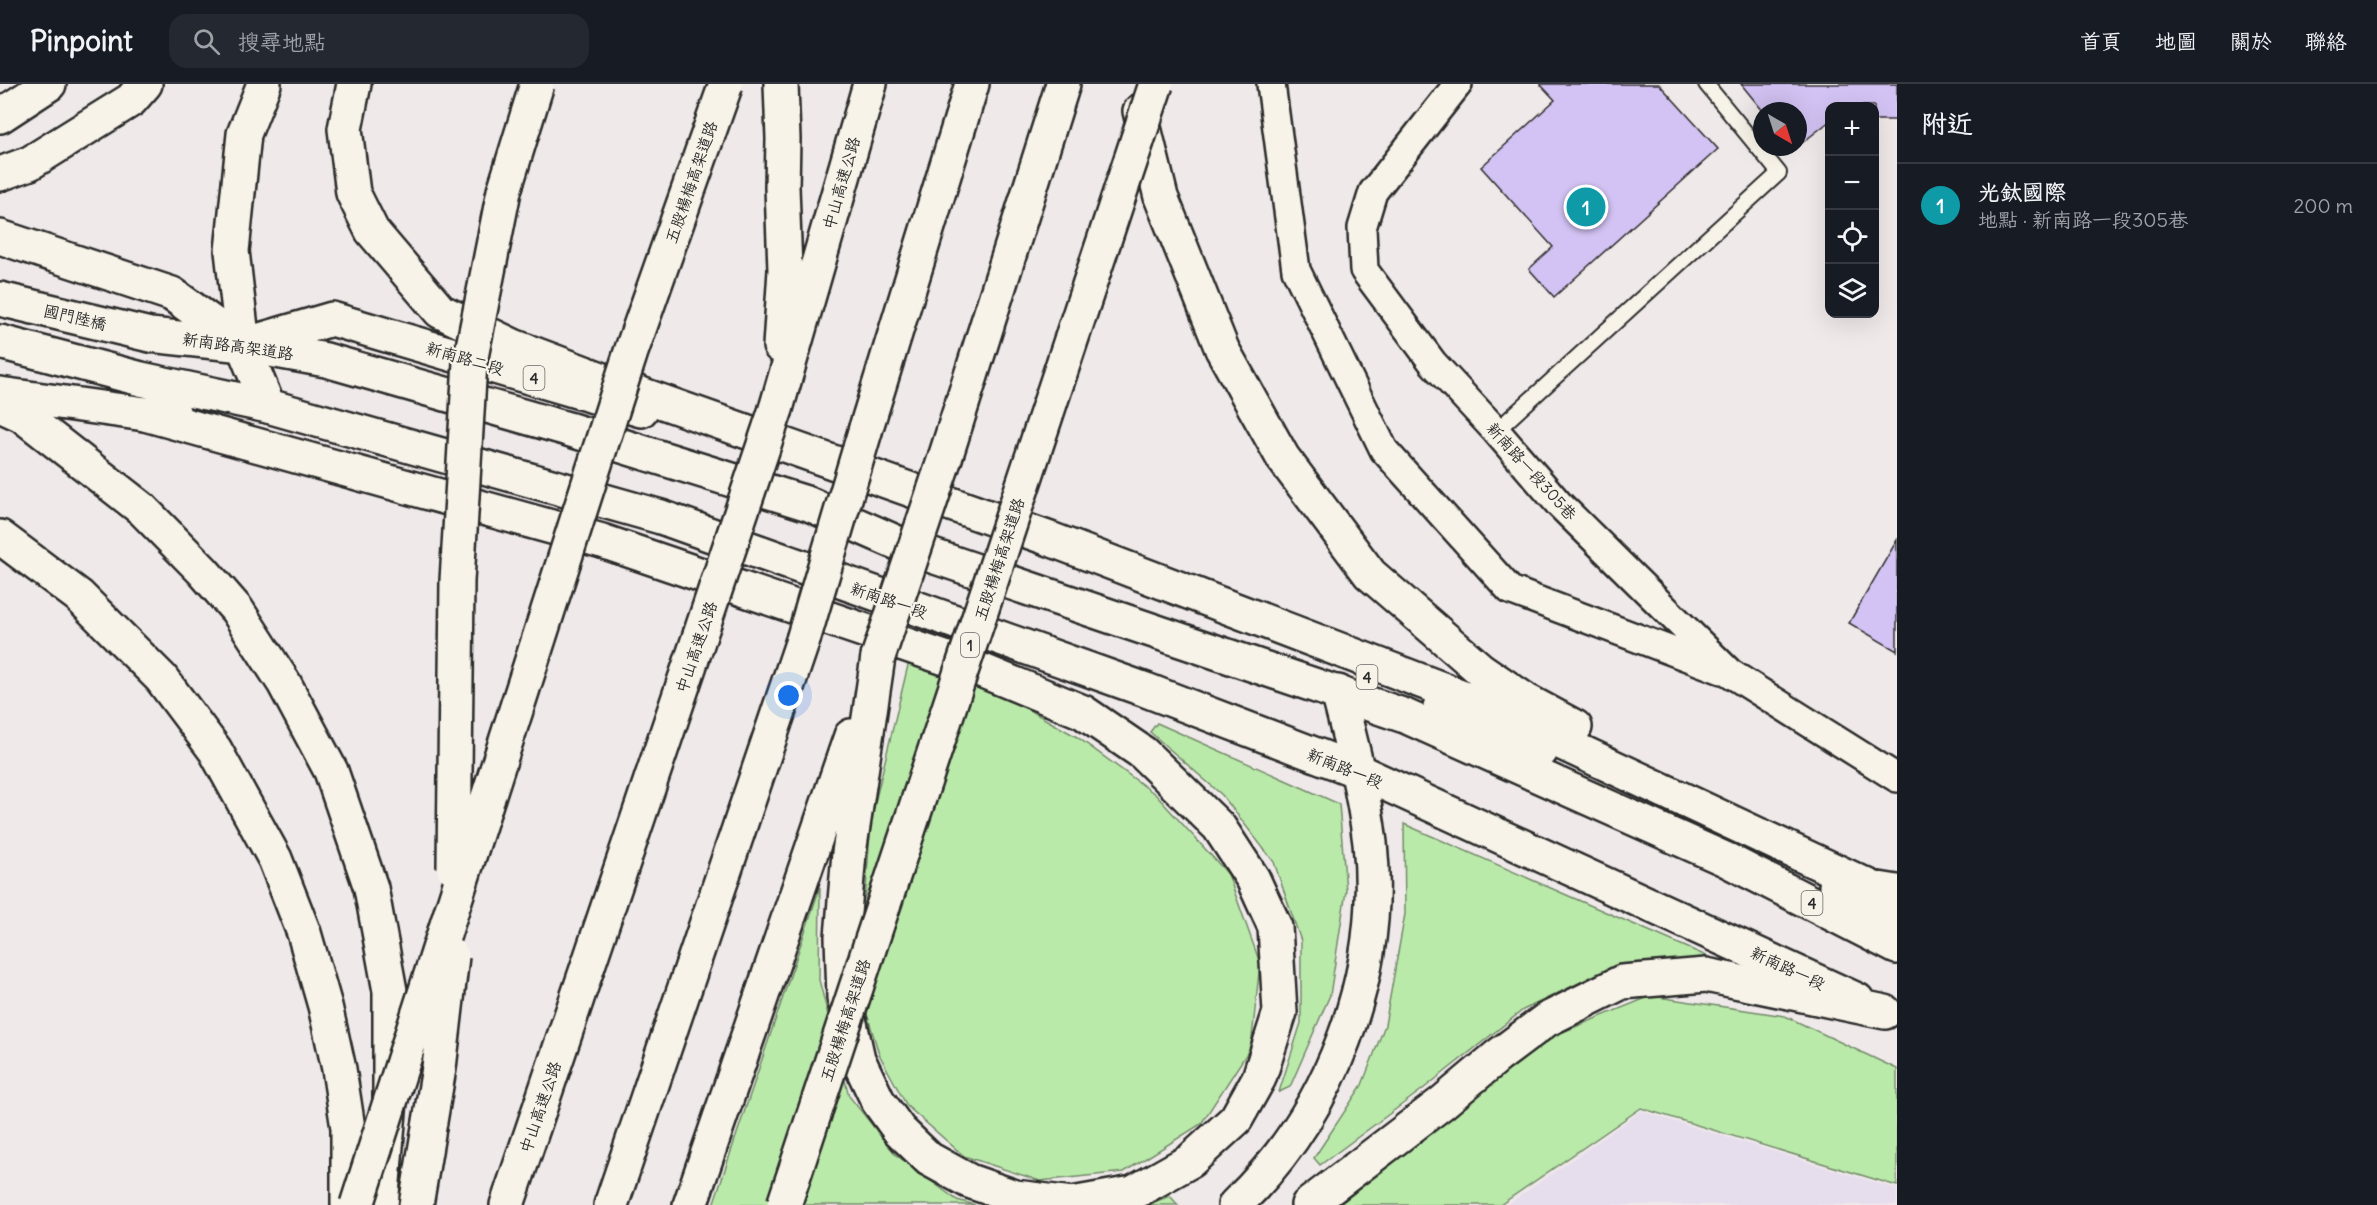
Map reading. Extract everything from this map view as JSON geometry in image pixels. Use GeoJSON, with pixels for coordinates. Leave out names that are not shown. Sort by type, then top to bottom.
{"type":"FeatureCollection","features":[{"type":"Feature","properties":{"kind":"main road"},"geometry":{"type":"LineString","coordinates":[[0,116],[49,84]]}},
{"type":"Feature","properties":{"kind":"main road"},"geometry":{"type":"LineString","coordinates":[[0,174],[30,163],[131,100],[145,84]]}},
{"type":"Feature","properties":{"kind":"main road"},"geometry":{"type":"LineString","coordinates":[[264,84],[244,134],[232,251],[243,345],[268,406]]}},
{"type":"Feature","properties":{"kind":"main road"},"geometry":{"type":"LineString","coordinates":[[354,84],[345,129],[353,193],[372,231],[440,312],[513,346],[1050,539],[1468,699],[1872,888],[1897,892]]}},
{"type":"Feature","properties":{"kind":"main road"},"geometry":{"type":"LineString","coordinates":[[416,1205],[439,1068],[453,950],[458,581],[470,362],[504,191],[537,84]]}},
{"type":"Feature","properties":{"kind":"main road","name":"五股楊梅高架道路"},"geometry":{"type":"LineString","coordinates":[[357,1205],[628,363],[726,84]]}},
{"type":"Feature","properties":{"kind":"main road"},"geometry":{"type":"LineString","coordinates":[[776,409],[785,270],[781,84]]}},
{"type":"Feature","properties":{"kind":"main road","name":"中山高速公路"},"geometry":{"type":"LineString","coordinates":[[507,1205],[776,409],[870,84]]}},
{"type":"Feature","properties":{"kind":"main road"},"geometry":{"type":"LineString","coordinates":[[611,1205],[803,640],[972,84]]}},
{"type":"Feature","properties":{"kind":"main road"},"geometry":{"type":"LineString","coordinates":[[690,1205],[946,455],[1063,84]]}},
{"type":"Feature","properties":{"kind":"main road"},"geometry":{"type":"LineString","coordinates":[[1139,84],[1140,112],[1161,197],[1222,349],[1283,458],[1370,574],[1481,670],[1525,700],[1603,742],[1897,886]]}},
{"type":"Feature","properties":{"kind":"main road","name":"五股楊梅高架道路"},"geometry":{"type":"LineString","coordinates":[[784,1205],[1156,84]]}},
{"type":"Feature","properties":{"kind":"main road","name":"4"},"geometry":{"type":"LineString","coordinates":[[0,237],[172,294],[243,345]]}},
{"type":"Feature","properties":{"kind":"main road","name":"國門陸橋"},"geometry":{"type":"LineString","coordinates":[[0,299],[150,334]]}},
{"type":"Feature","properties":{"kind":"main road","name":"新南路二段"},"geometry":{"type":"LineString","coordinates":[[243,345],[332,319],[632,407],[823,472],[1313,654],[1509,736],[1897,915]]}},
{"type":"Feature","properties":{"kind":"main road","name":"新南路高架道路"},"geometry":{"type":"LineString","coordinates":[[150,334],[243,345],[326,360],[568,429],[809,504],[909,548],[1338,692]]}},
{"type":"Feature","properties":{"kind":"main road"},"geometry":{"type":"LineString","coordinates":[[0,342],[141,379],[268,406]]}},
{"type":"Feature","properties":{"kind":"main road"},"geometry":{"type":"LineString","coordinates":[[0,394],[145,414],[603,541],[983,671],[1083,712],[1143,753],[1219,827],[1253,879],[1275,927],[1280,1012],[1259,1078],[1236,1119],[1190,1161],[1133,1193],[1072,1204],[1015,1197],[969,1181],[929,1159],[899,1130],[878,1101],[858,1059],[844,997],[842,937],[849,853],[878,657]]}},
{"type":"Feature","properties":{"kind":"main road"},"geometry":{"type":"LineString","coordinates":[[0,405],[22,415],[142,509],[203,571],[237,610],[284,683],[331,771],[371,888],[390,991],[390,1100],[381,1205]]}},
{"type":"Feature","properties":{"kind":"main road"},"geometry":{"type":"LineString","coordinates":[[145,414],[268,406]]}},
{"type":"Feature","properties":{"kind":"main road","name":"新南路一段"},"geometry":{"type":"LineString","coordinates":[[268,406],[661,517],[775,560],[1146,690],[1358,771],[1891,1016]]}},
{"type":"Feature","properties":{"kind":"main road"},"geometry":{"type":"LineString","coordinates":[[0,537],[79,596],[160,678],[215,750],[275,859],[307,944],[325,1006],[339,1069],[348,1128],[348,1205]]}},
{"type":"Feature","properties":{"kind":"main road"},"geometry":{"type":"LineString","coordinates":[[1235,1205],[1280,1156],[1306,1118],[1345,1037],[1359,993],[1371,919],[1370,844],[1358,771],[1338,692]]}},
{"type":"Feature","properties":{"kind":"main road","name":"4"},"geometry":{"type":"LineString","coordinates":[[1338,692],[1405,716],[1727,860],[1897,947]]}},
{"type":"Feature","properties":{"kind":"main road"},"geometry":{"type":"LineString","coordinates":[[1308,1205],[1434,1110],[1498,1056],[1546,1020],[1622,982],[1706,975],[1891,1016]]}},
{"type":"Feature","properties":{"kind":"street"},"geometry":{"type":"LineString","coordinates":[[1271,84],[1296,270],[1384,450],[1510,590],[1730,673]]}},
{"type":"Feature","properties":{"kind":"street","name":"新南路一段305巷"},"geometry":{"type":"LineString","coordinates":[[1458,84],[1373,192],[1362,228],[1364,270],[1433,363],[1496,430],[1559,504],[1730,673],[1897,778]]}},
{"type":"Feature","properties":{"kind":"lane"},"geometry":{"type":"LineString","coordinates":[[1496,430],[1779,173],[1706,84]]}},
{"type":"Feature","properties":{"kind":"shaded area"},"geometry":{"type":"Polygon","coordinates":[[[1641,1111],[1897,1189],[1897,1205],[1507,1205],[1641,1111]]]}},
{"type":"Feature","properties":{"kind":"green space"},"geometry":{"type":"Polygon","coordinates":[[[910,657],[999,693],[1077,737],[1155,794],[1228,874],[1260,963],[1251,1047],[1201,1124],[1124,1172],[1040,1181],[964,1156],[907,1106],[879,1054],[863,1001],[864,917],[871,819],[910,657]]]}},
{"type":"Feature","properties":{"kind":"green space"},"geometry":{"type":"Polygon","coordinates":[[[1157,723],[1339,804],[1346,891],[1330,995],[1290,1087],[1279,1092],[1301,1023],[1301,941],[1274,862],[1222,795],[1150,732],[1157,723]]]}},
{"type":"Feature","properties":{"kind":"green space"},"geometry":{"type":"Polygon","coordinates":[[[1404,824],[1711,958],[1618,964],[1523,1010],[1423,1089],[1320,1165],[1314,1158],[1362,1085],[1385,1025],[1405,914],[1404,824]]]}},
{"type":"Feature","properties":{"kind":"green space"},"geometry":{"type":"Polygon","coordinates":[[[820,887],[819,980],[849,1096],[896,1155],[957,1200],[975,1205],[713,1205],[820,887]]]}},
{"type":"Feature","properties":{"kind":"green space"},"geometry":{"type":"Polygon","coordinates":[[[1651,996],[1785,1016],[1897,1069],[1897,1186],[1641,1108],[1500,1205],[1339,1205],[1548,1038],[1651,996]]]}},
{"type":"Feature","properties":{"kind":"green space"},"geometry":{"type":"Polygon","coordinates":[[[1170,1196],[1178,1205],[1146,1205],[1170,1196]]]}},
{"type":"Feature","properties":{"kind":"building"},"geometry":{"type":"Polygon","coordinates":[[[1540,84],[1659,84],[1718,149],[1554,297],[1529,269],[1553,247],[1481,167],[1555,100],[1540,84]]]}},
{"type":"Feature","properties":{"kind":"building"},"geometry":{"type":"Polygon","coordinates":[[[1741,84],[1897,84],[1897,120],[1879,120],[1879,102],[1825,102],[1825,125],[1807,139],[1807,102],[1756,102],[1741,84]]]}},
{"type":"Feature","properties":{"kind":"building"},"geometry":{"type":"Polygon","coordinates":[[[1897,540],[1897,651],[1849,623],[1897,540]]]}},
{"type":"Feature","properties":{"kind":"place","name":"光鈦國際"},"geometry":{"type":"Point","coordinates":[1586,207]}}]}
